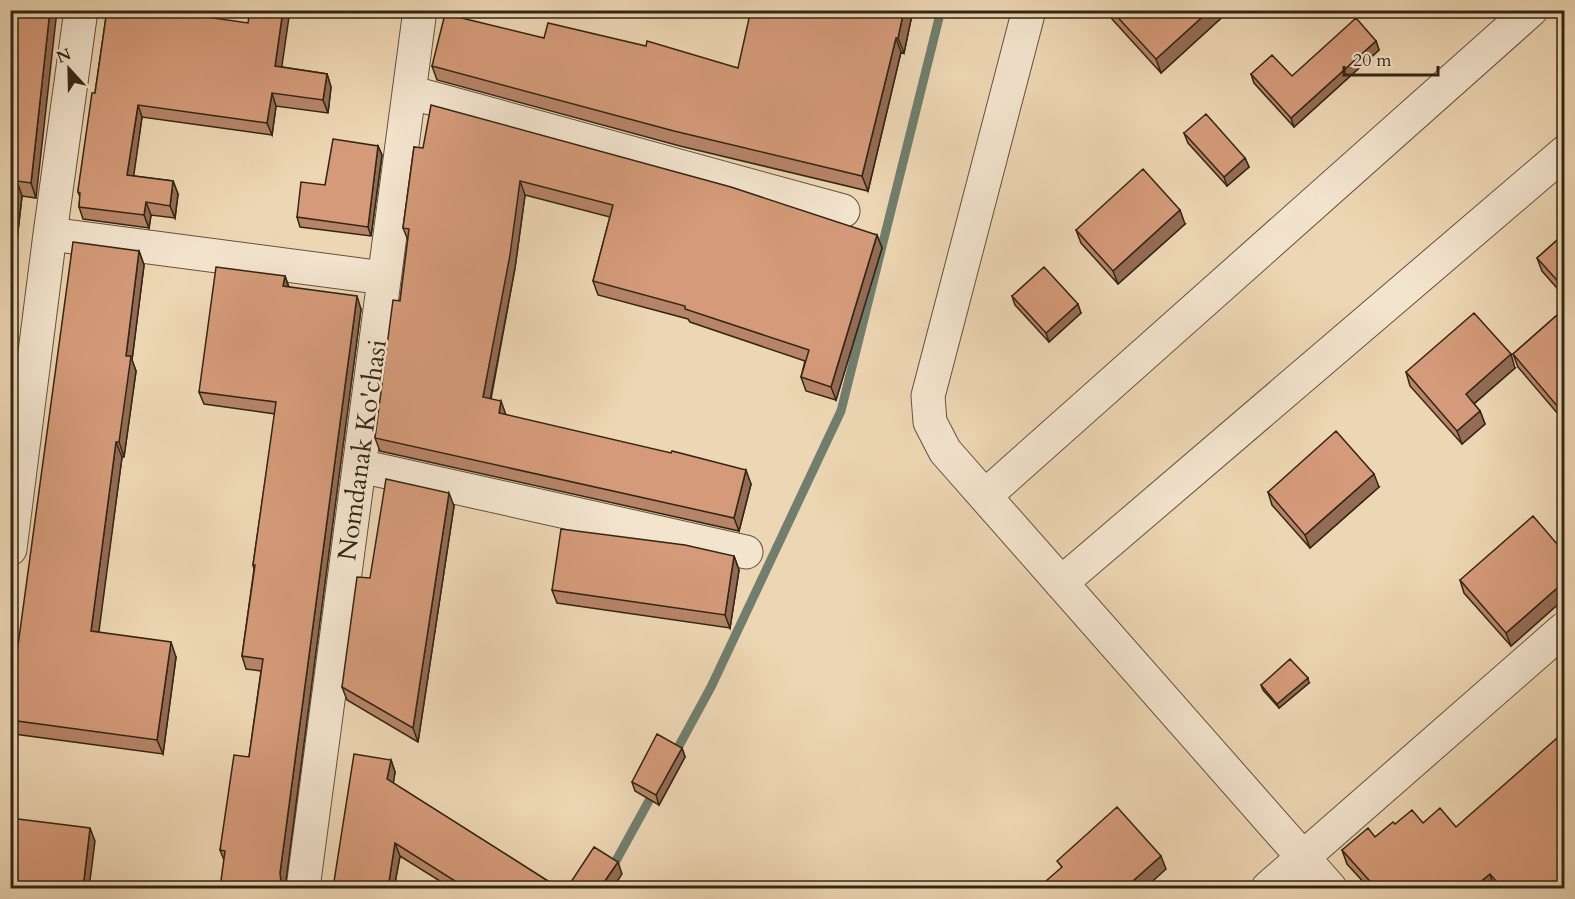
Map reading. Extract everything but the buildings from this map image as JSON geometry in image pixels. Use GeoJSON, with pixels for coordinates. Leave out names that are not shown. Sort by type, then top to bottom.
{"type":"FeatureCollection","features":[{"type":"Feature","properties":{"kind":"street"},"geometry":{"type":"LineString","coordinates":[[10,549],[23,356],[50,234],[81,10]]}},
{"type":"Feature","properties":{"kind":"street","name":"Nomdanak Ko'chasi"},"geometry":{"type":"LineString","coordinates":[[303,888],[420,10]]}},
{"type":"Feature","properties":{"kind":"street"},"geometry":{"type":"LineString","coordinates":[[1029,10],[928,396],[930,422],[945,451],[1330,888]]}},
{"type":"Feature","properties":{"kind":"street"},"geometry":{"type":"LineString","coordinates":[[985,496],[1531,10]]}},
{"type":"Feature","properties":{"kind":"street"},"geometry":{"type":"LineString","coordinates":[[409,92],[843,211]]}},
{"type":"Feature","properties":{"kind":"street"},"geometry":{"type":"LineString","coordinates":[[1061,583],[1564,153]]}},
{"type":"Feature","properties":{"kind":"street"},"geometry":{"type":"LineString","coordinates":[[50,234],[384,278]]}},
{"type":"Feature","properties":{"kind":"street"},"geometry":{"type":"LineString","coordinates":[[360,466],[746,552]]}},
{"type":"Feature","properties":{"kind":"street"},"geometry":{"type":"LineString","coordinates":[[1268,888],[1564,629]]}},
{"type":"Feature","properties":{"kind":"waterway"},"geometry":{"type":"LineString","coordinates":[[674,755],[711,687],[841,411],[941,10]]}},
{"type":"Feature","properties":{"kind":"waterway"},"geometry":{"type":"LineString","coordinates":[[601,888],[656,788]]}}]}
